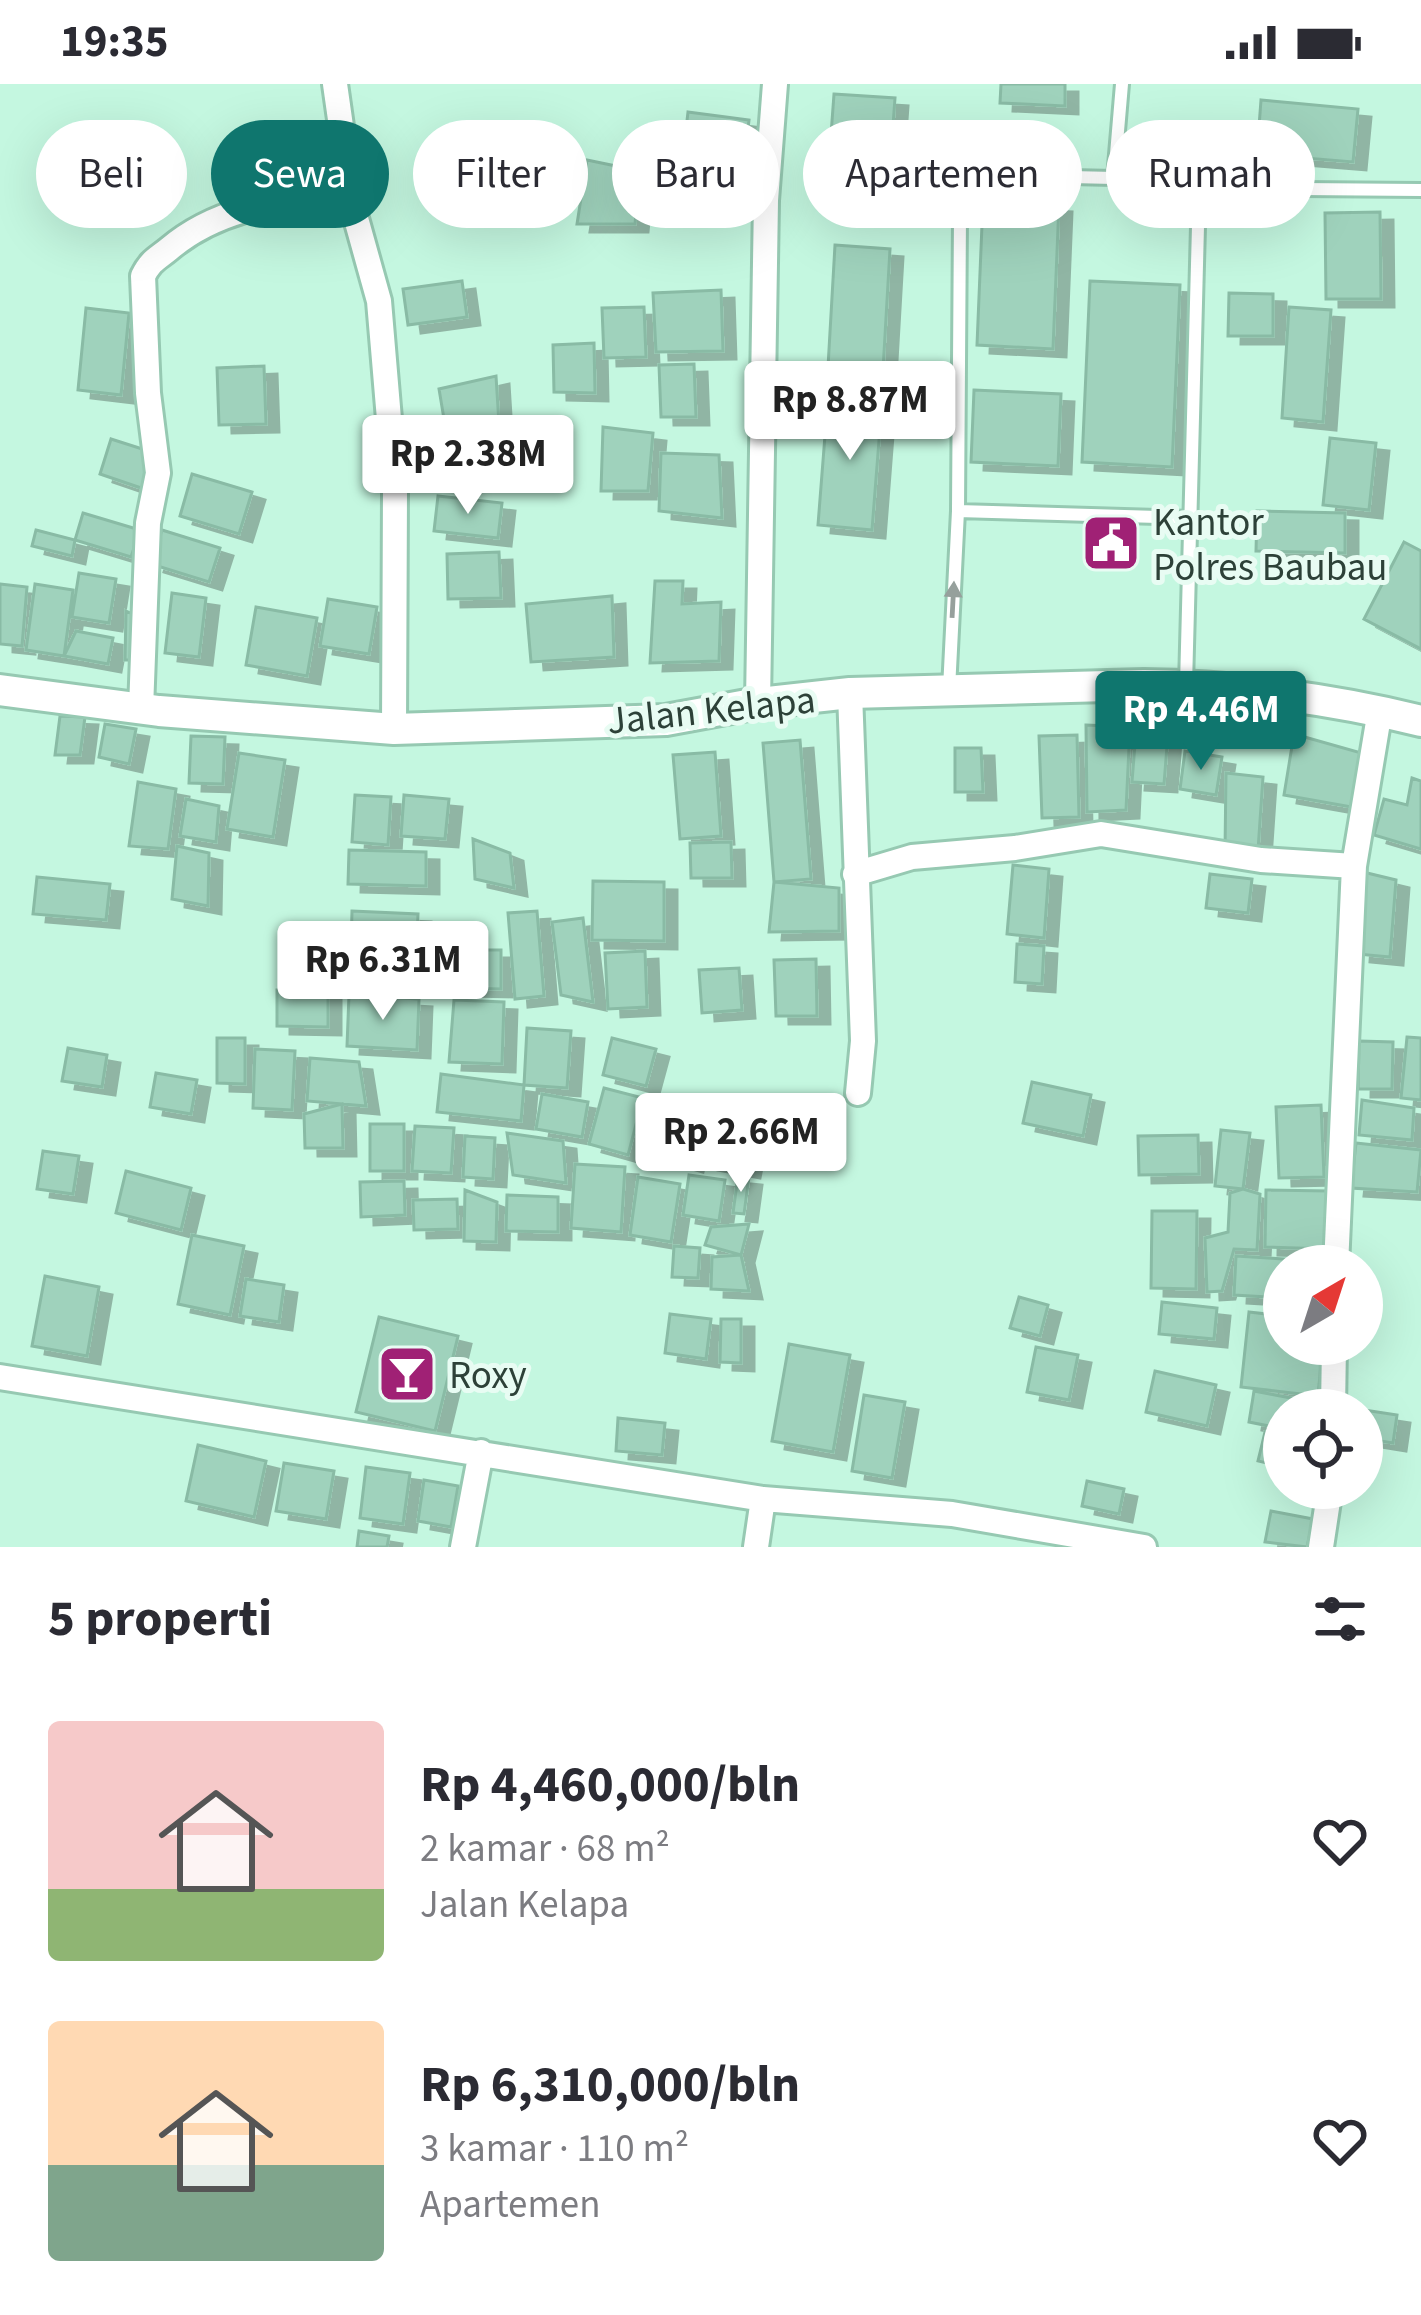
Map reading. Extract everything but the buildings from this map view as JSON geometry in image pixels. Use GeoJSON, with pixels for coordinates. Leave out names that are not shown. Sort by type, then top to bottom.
{"type":"FeatureCollection","features":[{"type":"Feature","properties":{"kind":"street"},"geometry":{"type":"LineString","coordinates":[[335,84],[340,120]]}},
{"type":"Feature","properties":{"kind":"street"},"geometry":{"type":"LineString","coordinates":[[758,703],[766,200],[775,84]]}},
{"type":"Feature","properties":{"kind":"street"},"geometry":{"type":"LineString","coordinates":[[141,709],[148,523],[158,473],[148,393],[143,276],[151,259],[211,221]]}},
{"type":"Feature","properties":{"kind":"street"},"geometry":{"type":"LineString","coordinates":[[360,228],[379,301],[393,466],[394,729]]}},
{"type":"Feature","properties":{"kind":"street","name":"Jalan Kelapa"},"geometry":{"type":"LineString","coordinates":[[0,690],[141,709],[394,729],[666,720],[850,693],[1186,686],[1380,710],[1421,721]]}},
{"type":"Feature","properties":{"kind":"street"},"geometry":{"type":"LineString","coordinates":[[850,693],[863,1042],[858,1093]]}},
{"type":"Feature","properties":{"kind":"street"},"geometry":{"type":"LineString","coordinates":[[1337,1245],[1354,866],[1380,710]]}},
{"type":"Feature","properties":{"kind":"street"},"geometry":{"type":"LineString","coordinates":[[855,874],[912,857],[1100,834],[1261,860],[1354,866]]}},
{"type":"Feature","properties":{"kind":"street"},"geometry":{"type":"LineString","coordinates":[[0,1377],[763,1499],[952,1514],[1144,1547]]}},
{"type":"Feature","properties":{"kind":"street"},"geometry":{"type":"LineString","coordinates":[[463,1547],[481,1452]]}},
{"type":"Feature","properties":{"kind":"street"},"geometry":{"type":"LineString","coordinates":[[756,1547],[763,1499]]}},
{"type":"Feature","properties":{"kind":"street"},"geometry":{"type":"LineString","coordinates":[[1321,1547],[1327,1509]]}},
{"type":"Feature","properties":{"kind":"lane"},"geometry":{"type":"LineString","coordinates":[[1119,120],[1122,84]]}},
{"type":"Feature","properties":{"kind":"lane"},"geometry":{"type":"LineString","coordinates":[[949,688],[958,511],[960,216],[969,186],[978,175],[1106,178]]}},
{"type":"Feature","properties":{"kind":"lane"},"geometry":{"type":"LineString","coordinates":[[1315,189],[1421,190]]}},
{"type":"Feature","properties":{"kind":"lane"},"geometry":{"type":"LineString","coordinates":[[1186,686],[1197,228]]}},
{"type":"Feature","properties":{"kind":"lane"},"geometry":{"type":"LineString","coordinates":[[958,511],[1191,518]]}},
{"type":"Feature","properties":{"kind":"place","name":"Kantor Polres Baubau"},"geometry":{"type":"Point","coordinates":[1111,543]}},
{"type":"Feature","properties":{"kind":"place","name":"Roxy"},"geometry":{"type":"Point","coordinates":[407,1374]}}]}
